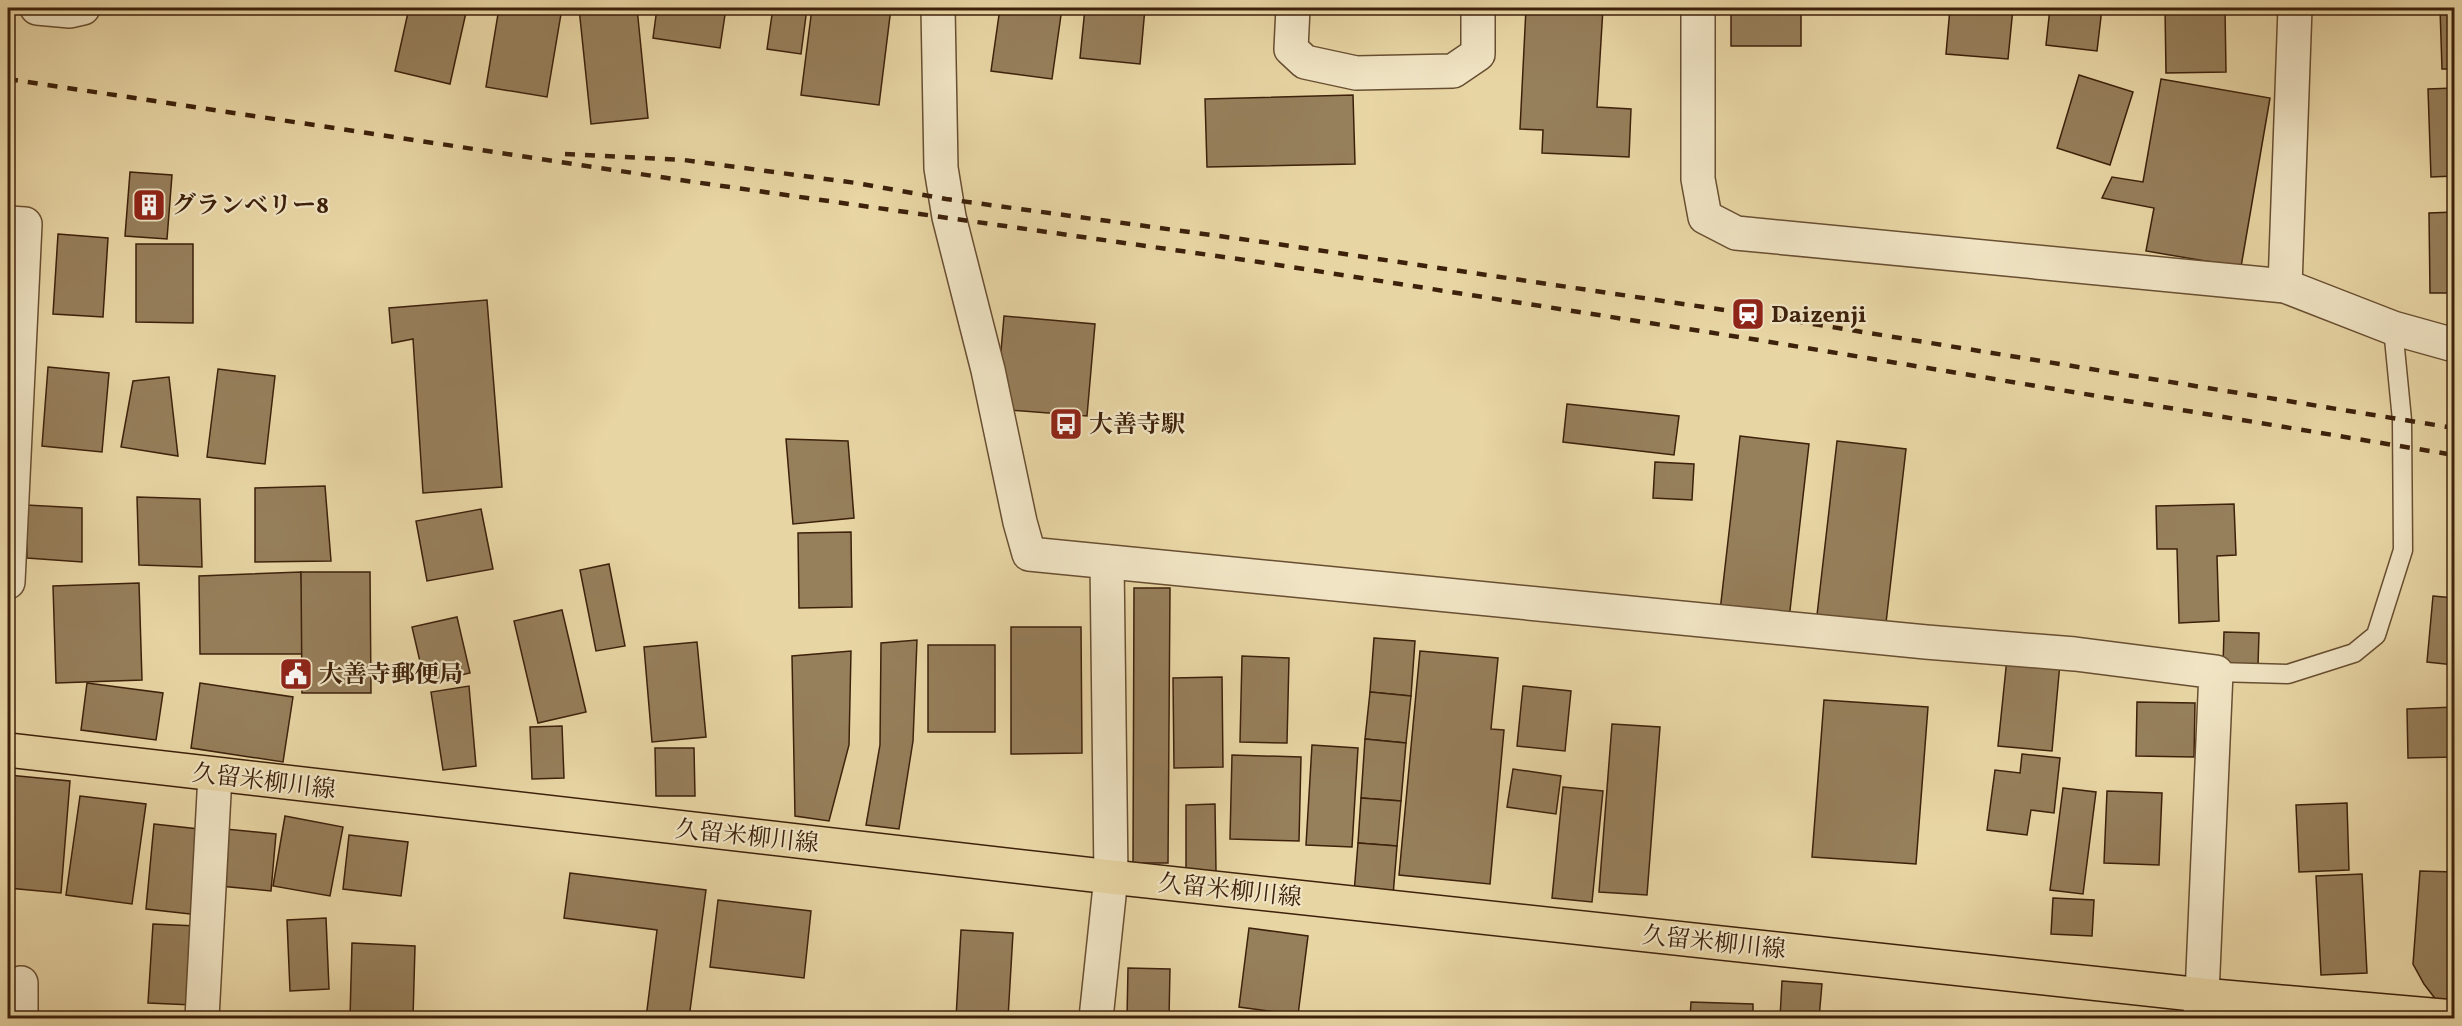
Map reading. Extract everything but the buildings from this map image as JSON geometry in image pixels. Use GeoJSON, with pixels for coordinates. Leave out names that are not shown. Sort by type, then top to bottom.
{"type":"FeatureCollection","features":[{"type":"Feature","properties":{"kind":"main road","name":"久留米柳川線"},"geometry":{"type":"LineString","coordinates":[[8,750],[215,776],[1111,876],[2201,1007],[2454,1017]]}},
{"type":"Feature","properties":{"kind":"street"},"geometry":{"type":"LineString","coordinates":[[37,8],[70,11],[84,8]]}},
{"type":"Feature","properties":{"kind":"street"},"geometry":{"type":"LineString","coordinates":[[938,8],[940,168],[949,217],[988,370],[1020,522],[1029,554],[1926,642],[2075,654],[2216,672],[2201,1007]]}},
{"type":"Feature","properties":{"kind":"street"},"geometry":{"type":"LineString","coordinates":[[1293,8],[1291,49],[1305,62],[1356,73],[1453,71],[1478,54],[1478,8]]}},
{"type":"Feature","properties":{"kind":"street"},"geometry":{"type":"LineString","coordinates":[[1698,8],[1698,179],[1705,217],[1736,233],[2284,286],[2393,328],[2454,345]]}},
{"type":"Feature","properties":{"kind":"street"},"geometry":{"type":"LineString","coordinates":[[2284,286],[2295,8]]}},
{"type":"Feature","properties":{"kind":"street"},"geometry":{"type":"LineString","coordinates":[[8,223],[25,224],[8,582]]}},
{"type":"Feature","properties":{"kind":"street"},"geometry":{"type":"LineString","coordinates":[[1096,1018],[1111,876],[1107,562]]}},
{"type":"Feature","properties":{"kind":"street"},"geometry":{"type":"LineString","coordinates":[[202,1018],[215,776]]}},
{"type":"Feature","properties":{"kind":"street"},"geometry":{"type":"LineString","coordinates":[[21,983],[21,1018]]}},
{"type":"Feature","properties":{"kind":"lane"},"geometry":{"type":"LineString","coordinates":[[2216,672],[2288,674],[2354,653],[2376,635],[2403,550],[2402,420],[2393,328]]}},
{"type":"Feature","properties":{"kind":"railway"},"geometry":{"type":"LineString","coordinates":[[8,79],[680,180],[1259,262],[1752,339],[2454,455]]}},
{"type":"Feature","properties":{"kind":"railway"},"geometry":{"type":"LineString","coordinates":[[565,154],[684,160],[856,183],[946,199],[1263,242],[1758,315],[2454,428]]}},
{"type":"Feature","properties":{"kind":"place","name":"グランベリー8"},"geometry":{"type":"Point","coordinates":[149,205]}},
{"type":"Feature","properties":{"kind":"place","name":"Daizenji"},"geometry":{"type":"Point","coordinates":[1748,314]}},
{"type":"Feature","properties":{"kind":"place","name":"大善寺駅"},"geometry":{"type":"Point","coordinates":[1066,424]}},
{"type":"Feature","properties":{"kind":"place","name":"大善寺郵便局"},"geometry":{"type":"Point","coordinates":[296,674]}}]}
